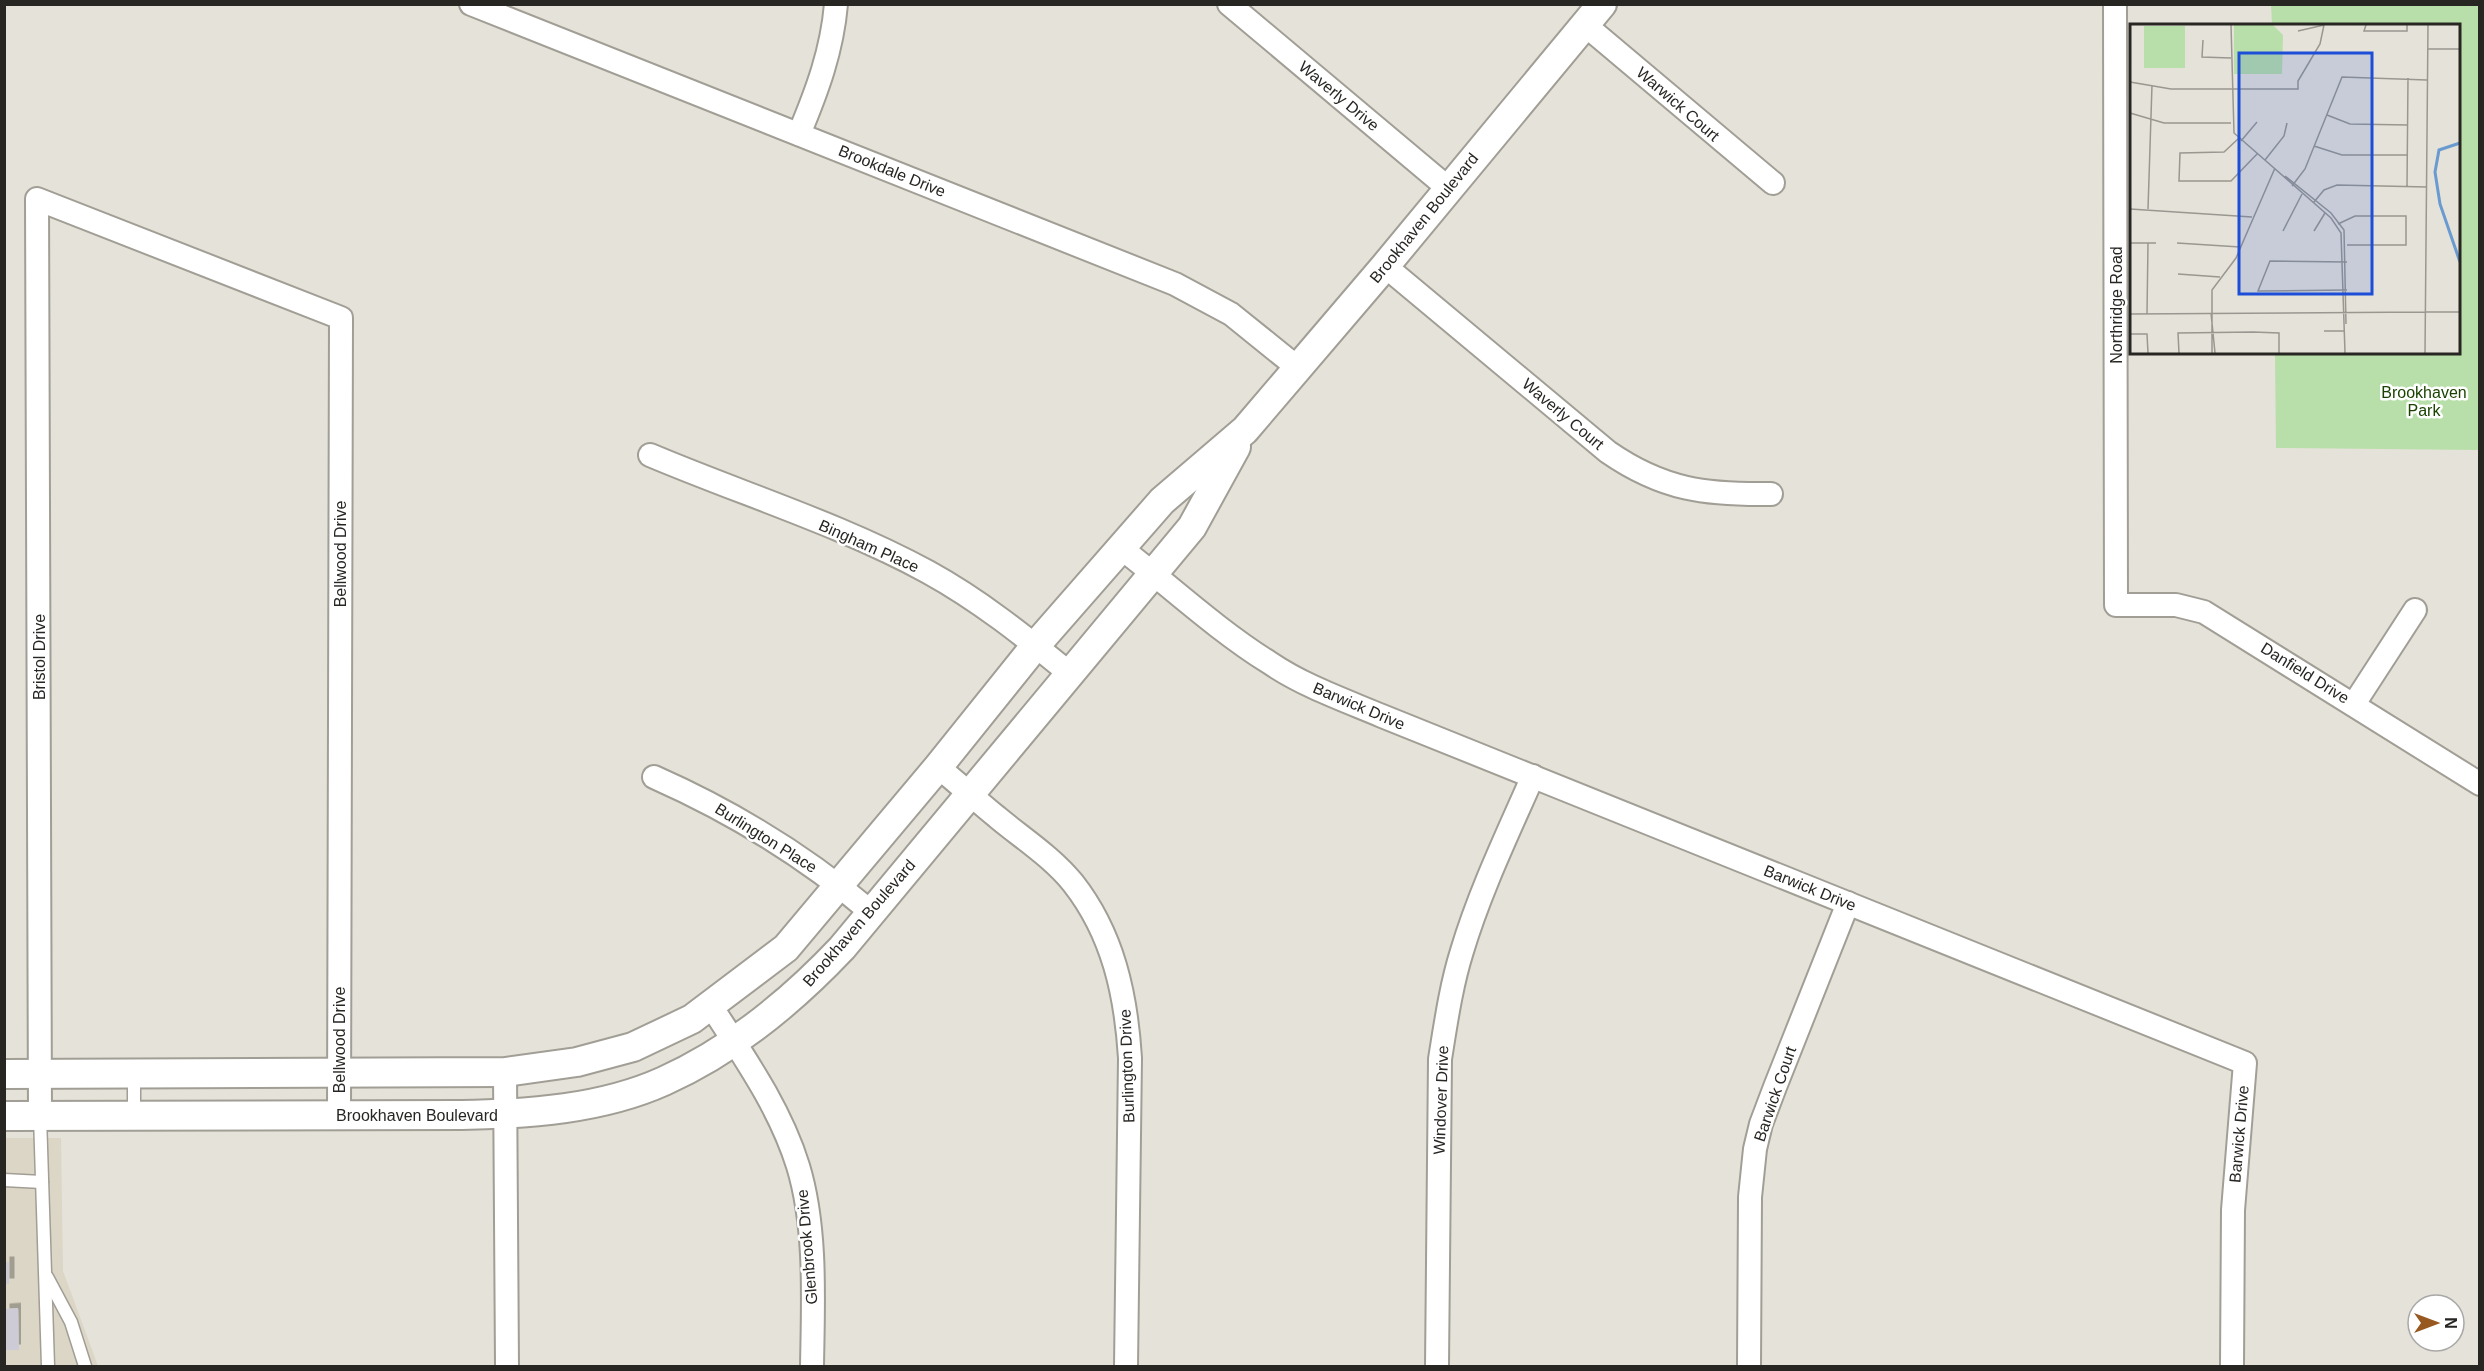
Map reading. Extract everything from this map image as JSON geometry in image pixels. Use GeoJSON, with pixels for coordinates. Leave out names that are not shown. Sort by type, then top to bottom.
{"type":"FeatureCollection","features":[{"type":"Feature","properties":{"kind":"street"},"geometry":{"type":"LineString","coordinates":[[799,134],[825,67],[834,35],[836,4]]}},
{"type":"Feature","properties":{"kind":"street","name":"Waverly Drive"},"geometry":{"type":"LineString","coordinates":[[1229,4],[1448,188]]}},
{"type":"Feature","properties":{"kind":"street","name":"Northridge Road"},"geometry":{"type":"LineString","coordinates":[[2115,4],[2116,605]]}},
{"type":"Feature","properties":{"kind":"street","name":"Brookdale Drive"},"geometry":{"type":"LineString","coordinates":[[484,7],[1175,284],[1231,315],[1298,368]]}},
{"type":"Feature","properties":{"kind":"street","name":"Brookhaven Boulevard"},"geometry":{"type":"LineString","coordinates":[[4,1074],[505,1072],[577,1062],[633,1047],[692,1019],[786,948],[938,767],[1036,645],[1162,501],[1245,430],[1385,267],[1593,14]]}},
{"type":"Feature","properties":{"kind":"street","name":"Warwick Court"},"geometry":{"type":"LineString","coordinates":[[1593,14],[1773,183]]}},
{"type":"Feature","properties":{"kind":"street","name":"Bristol Drive"},"geometry":{"type":"LineString","coordinates":[[38,199],[40,1116]]}},
{"type":"Feature","properties":{"kind":"street","name":"Bellwood Drive"},"geometry":{"type":"LineString","coordinates":[[38,199],[341,318],[339,1115]]}},
{"type":"Feature","properties":{"kind":"street","name":"Waverly Court"},"geometry":{"type":"LineString","coordinates":[[1385,267],[1608,452],[1630,467],[1645,475],[1676,485],[1725,494],[1771,494]]}},
{"type":"Feature","properties":{"kind":"street","name":"Brookhaven Boulevard"},"geometry":{"type":"LineString","coordinates":[[4,1116],[506,1114],[568,1107],[632,1092],[663,1081],[734,1042],[785,1005],[842,948],[1192,527],[1245,430]]}},
{"type":"Feature","properties":{"kind":"street","name":"Bingham Place"},"geometry":{"type":"LineString","coordinates":[[650,455],[881,548],[929,572],[1006,622],[1069,673]]}},
{"type":"Feature","properties":{"kind":"street","name":"Barwick Drive"},"geometry":{"type":"LineString","coordinates":[[1121,548],[1252,651],[1296,678],[1382,716],[2245,1063],[2233,1210],[2232,1366]]}},
{"type":"Feature","properties":{"kind":"street","name":"Danfield Drive"},"geometry":{"type":"LineString","coordinates":[[2116,605],[2176,605],[2204,612],[2480,784]]}},
{"type":"Feature","properties":{"kind":"street"},"geometry":{"type":"LineString","coordinates":[[2354,704],[2415,610]]}},
{"type":"Feature","properties":{"kind":"street","name":"Burlington Drive"},"geometry":{"type":"LineString","coordinates":[[938,767],[1028,841],[1071,881],[1089,906],[1113,955],[1126,1008],[1130,1058],[1126,1366]]}},
{"type":"Feature","properties":{"kind":"street","name":"Windover Drive"},"geometry":{"type":"LineString","coordinates":[[1437,1366],[1440,1071],[1444,1032],[1462,949],[1533,776]]}},
{"type":"Feature","properties":{"kind":"street","name":"Burlington Place"},"geometry":{"type":"LineString","coordinates":[[654,777],[703,799],[767,835],[838,885],[871,912]]}},
{"type":"Feature","properties":{"kind":"street","name":"Barwick Court"},"geometry":{"type":"LineString","coordinates":[[1749,1366],[1750,1197],[1755,1149],[1761,1124],[1848,903]]}},
{"type":"Feature","properties":{"kind":"street","name":"Glenbrook Drive"},"geometry":{"type":"LineString","coordinates":[[711,1006],[775,1110],[800,1175],[808,1223],[812,1276],[812,1366]]}},
{"type":"Feature","properties":{"kind":"street"},"geometry":{"type":"LineString","coordinates":[[505,1072],[507,1366]]}},
{"type":"Feature","properties":{"kind":"lane"},"geometry":{"type":"LineString","coordinates":[[134,1074],[134,1116]]}},
{"type":"Feature","properties":{"kind":"lane"},"geometry":{"type":"LineString","coordinates":[[40,1116],[48,1366]]}},
{"type":"Feature","properties":{"kind":"lane"},"geometry":{"type":"LineString","coordinates":[[4,1180],[42,1182]]}},
{"type":"Feature","properties":{"kind":"lane"},"geometry":{"type":"LineString","coordinates":[[45,1274],[71,1322],[85,1366]]}},
{"type":"Feature","properties":{"kind":"shaded area"},"geometry":{"type":"Polygon","coordinates":[[[4,1138],[61,1138],[63,1271],[98,1366],[5,1366],[4,1138]]]}},
{"type":"Feature","properties":{"kind":"green space","name":"Brookhaven Park"},"geometry":{"type":"Polygon","coordinates":[[[2271,5],[2479,5],[2479,450],[2276,448],[2275,354],[2460,354],[2460,24],[2272,24],[2271,5]]]}},
{"type":"Feature","properties":{"kind":"building"},"geometry":{"type":"Polygon","coordinates":[[[4,1262],[9,1262],[9,1284],[4,1284],[4,1262]]]}},
{"type":"Feature","properties":{"kind":"building"},"geometry":{"type":"Polygon","coordinates":[[[18,1308],[19,1350],[4,1350],[4,1309],[18,1308]]]}}]}
